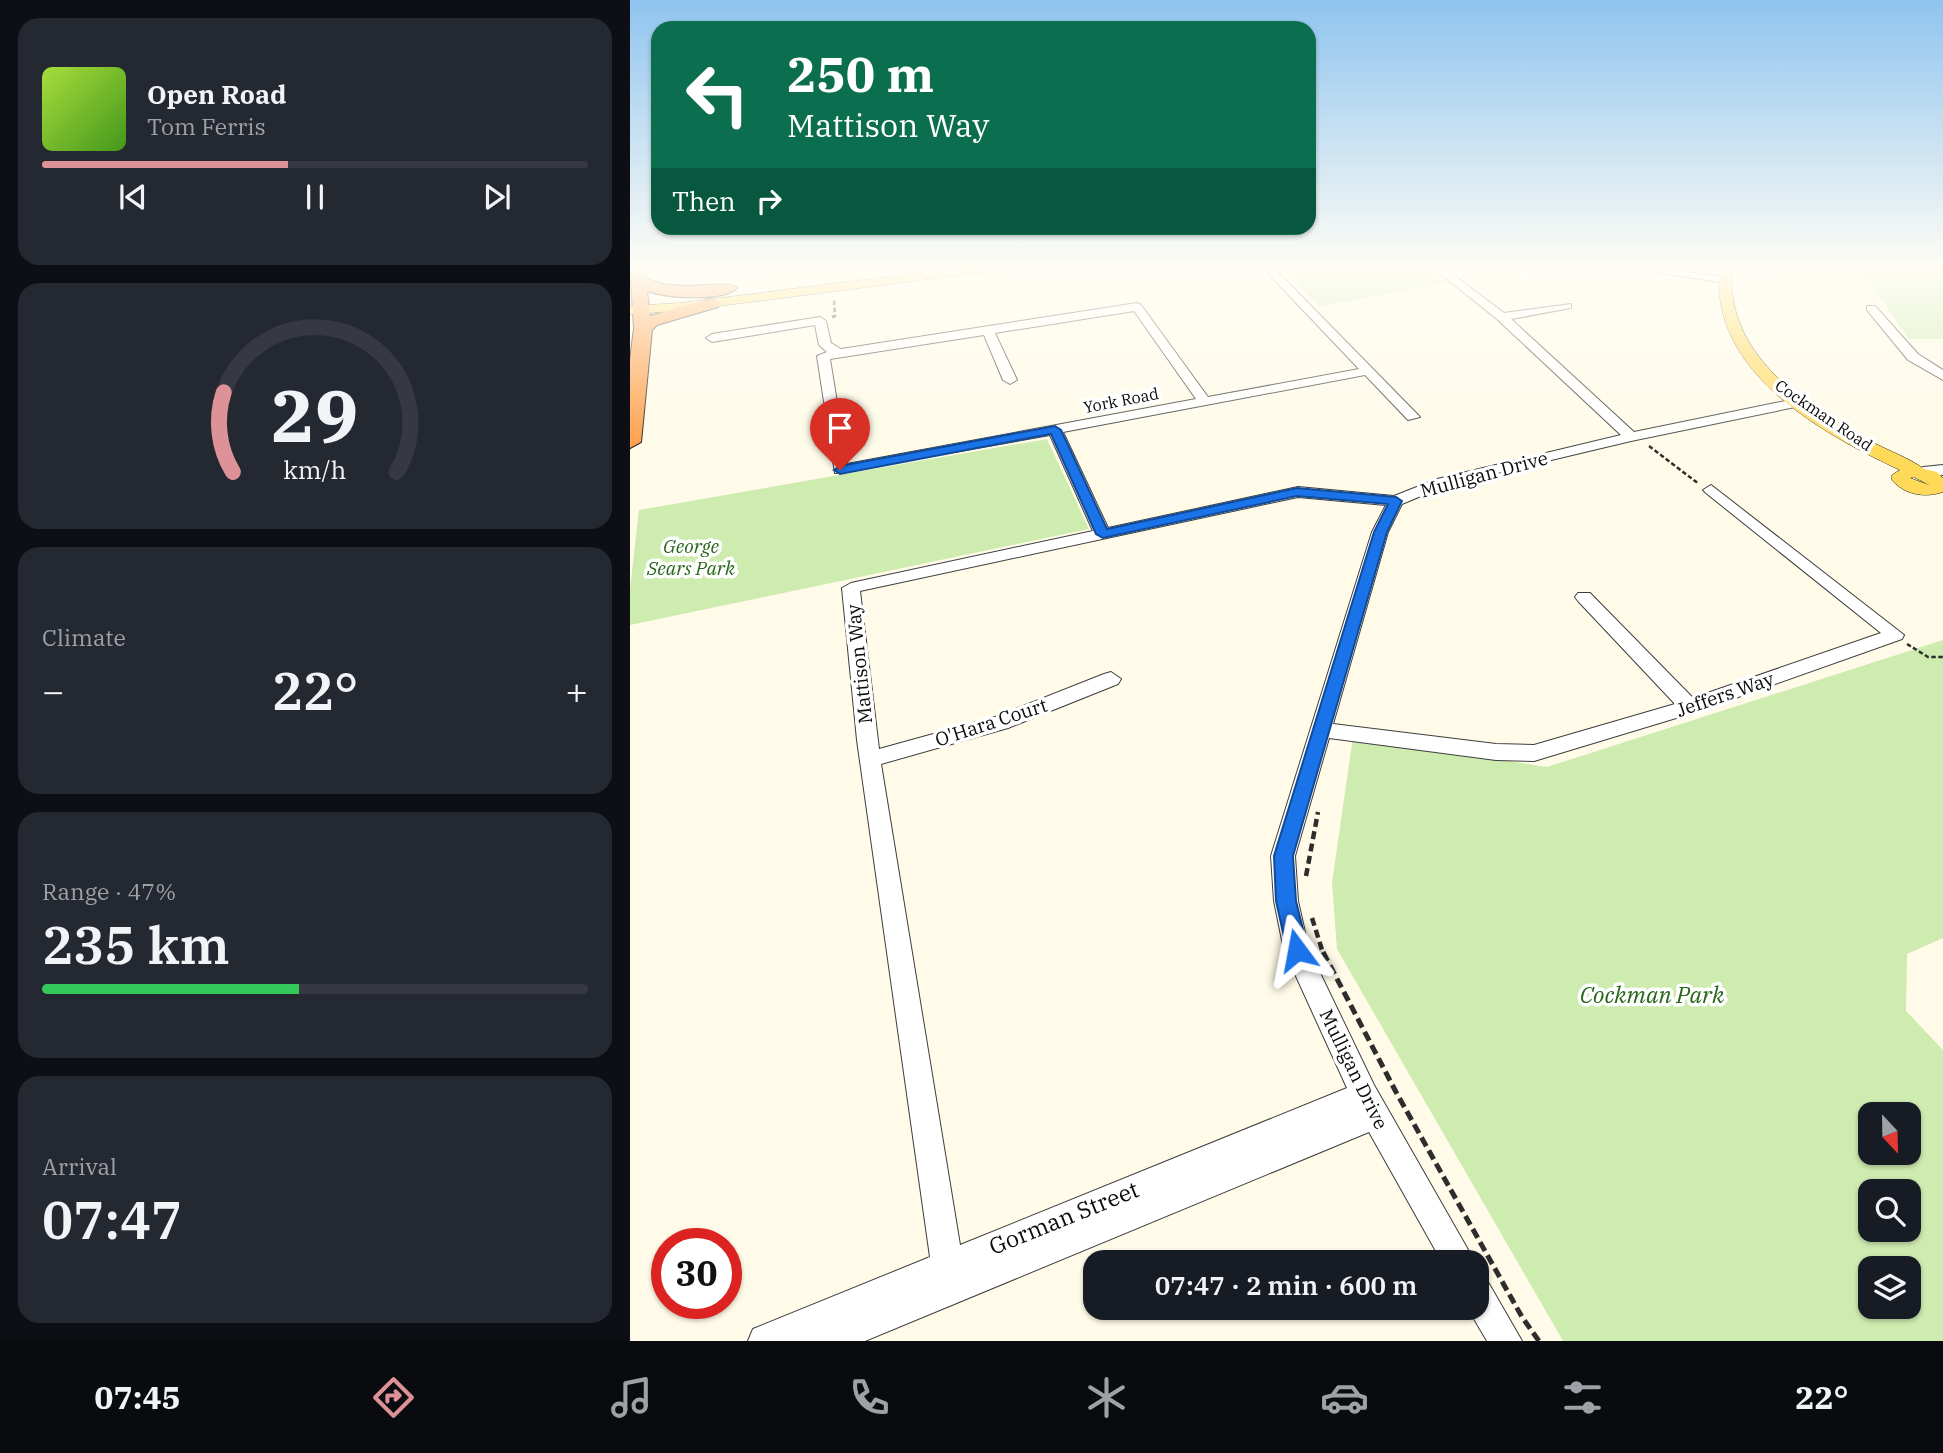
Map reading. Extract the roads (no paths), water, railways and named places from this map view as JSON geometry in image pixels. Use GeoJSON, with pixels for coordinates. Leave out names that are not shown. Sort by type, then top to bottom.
{"type":"FeatureCollection","features":[{"type":"Feature","properties":{"kind":"highway"},"geometry":{"type":"LineString","coordinates":[[630,442],[636,329]]}},
{"type":"Feature","properties":{"kind":"main road","name":"Cockman Road"},"geometry":{"type":"LineString","coordinates":[[1735,329],[1756,366],[1796,403],[1885,456],[1915,478],[1942,485]]}},
{"type":"Feature","properties":{"kind":"street"},"geometry":{"type":"LineString","coordinates":[[712,338],[772,329]]}},
{"type":"Feature","properties":{"kind":"street"},"geometry":{"type":"LineString","coordinates":[[822,329],[825,345],[839,354],[997,329]]}},
{"type":"Feature","properties":{"kind":"street"},"geometry":{"type":"LineString","coordinates":[[1152,329],[1205,402]]}},
{"type":"Feature","properties":{"kind":"street"},"geometry":{"type":"LineString","coordinates":[[1326,329],[1413,417]]}},
{"type":"Feature","properties":{"kind":"street"},"geometry":{"type":"LineString","coordinates":[[1514,329],[1631,437]]}},
{"type":"Feature","properties":{"kind":"street"},"geometry":{"type":"LineString","coordinates":[[1889,329],[1913,357],[1943,376]]}},
{"type":"Feature","properties":{"kind":"street"},"geometry":{"type":"LineString","coordinates":[[988,330],[1010,380]]}},
{"type":"Feature","properties":{"kind":"street","name":"York Road"},"geometry":{"type":"LineString","coordinates":[[839,354],[823,356],[840,470],[1367,372]]}},
{"type":"Feature","properties":{"kind":"street"},"geometry":{"type":"LineString","coordinates":[[1913,357],[1943,356]]}},
{"type":"Feature","properties":{"kind":"street","name":"Mulligan Drive"},"geometry":{"type":"LineString","coordinates":[[1452,1250],[1370,1105],[1297,950],[1286,901],[1283,856],[1380,532],[1396,501],[1442,482],[1631,437],[1796,403]]}},
{"type":"Feature","properties":{"kind":"street"},"geometry":{"type":"LineString","coordinates":[[1055,430],[1103,534]]}},
{"type":"Feature","properties":{"kind":"street"},"geometry":{"type":"LineString","coordinates":[[1915,478],[1942,485]]}},
{"type":"Feature","properties":{"kind":"street","name":"Jeffers Way"},"geometry":{"type":"LineString","coordinates":[[1321,730],[1496,752],[1534,753],[1689,707],[1895,635],[1711,490]]}},
{"type":"Feature","properties":{"kind":"street","name":"Mattison Way"},"geometry":{"type":"LineString","coordinates":[[950,1277],[870,759],[851,588],[1297,492],[1396,501]]}},
{"type":"Feature","properties":{"kind":"street"},"geometry":{"type":"LineString","coordinates":[[1584,597],[1689,707]]}},
{"type":"Feature","properties":{"kind":"street","name":"O'Hara Court"},"geometry":{"type":"LineString","coordinates":[[870,759],[1002,723],[1111,679]]}},
{"type":"Feature","properties":{"kind":"street","name":"Gorman Street"},"geometry":{"type":"LineString","coordinates":[[765,1341],[950,1277],[1370,1105]]}},
{"type":"Feature","properties":{"kind":"street","name":"Gorman Street"},"geometry":{"type":"LineString","coordinates":[[825,1341],[950,1277]]}},
{"type":"Feature","properties":{"kind":"street"},"geometry":{"type":"LineString","coordinates":[[1489,1314],[1505,1341]]}},
{"type":"Feature","properties":{"kind":"park label","name":"George Sears Park"},"geometry":{"type":"Point","coordinates":[691,557]}},
{"type":"Feature","properties":{"kind":"park label","name":"Cockman Park"},"geometry":{"type":"Point","coordinates":[1652,995]}}]}
